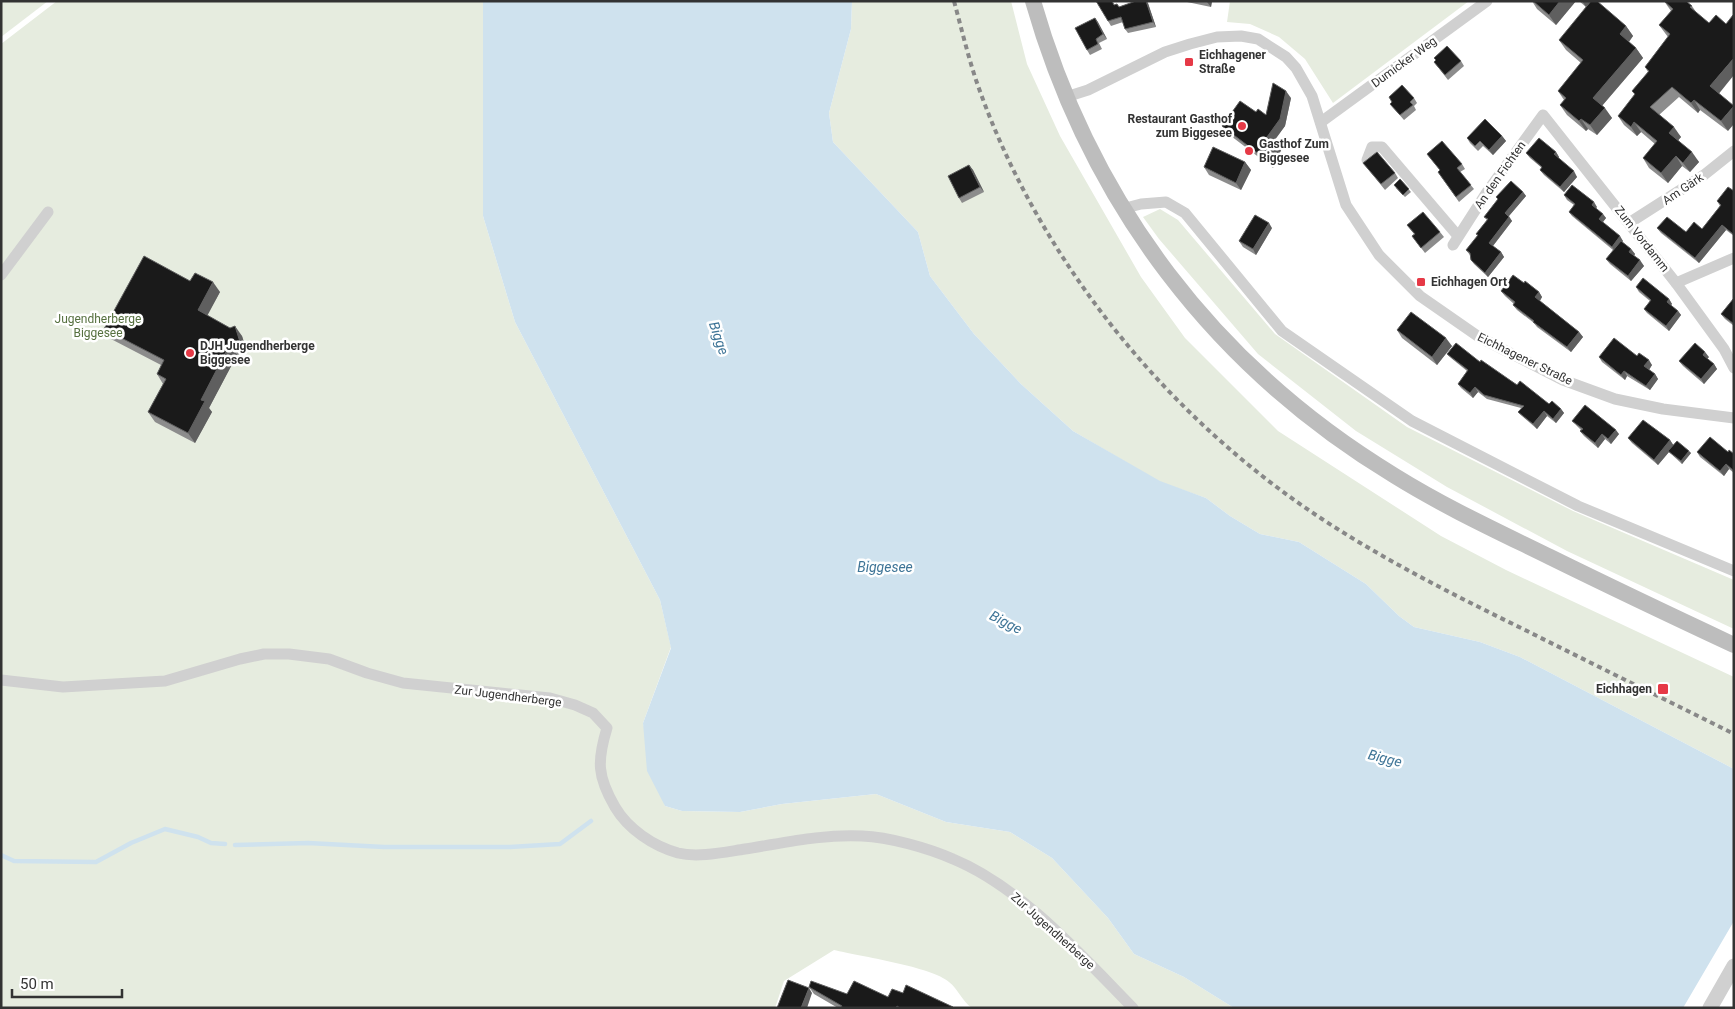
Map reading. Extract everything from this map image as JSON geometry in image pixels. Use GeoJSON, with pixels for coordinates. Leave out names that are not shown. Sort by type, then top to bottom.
{"type":"FeatureCollection","features":[{"type":"Feature","properties":{"kind":"main road"},"geometry":{"type":"LineString","coordinates":[[1033,1],[1066,97],[1097,164],[1122,209],[1150,251],[1187,299],[1250,366],[1319,424],[1394,476],[1446,506],[1734,645]]}},
{"type":"Feature","properties":{"kind":"street","name":"Dumicker Weg"},"geometry":{"type":"LineString","coordinates":[[1321,122],[1487,1]]}},
{"type":"Feature","properties":{"kind":"street","name":"Eichhagener Straße"},"geometry":{"type":"LineString","coordinates":[[1066,97],[1088,90],[1165,52],[1217,37],[1241,36],[1258,39],[1286,57],[1296,68],[1312,96],[1346,205],[1379,255],[1420,296],[1479,337],[1563,380],[1615,399],[1663,409],[1734,418]]}},
{"type":"Feature","properties":{"kind":"street","name":"Zum Vordamm"},"geometry":{"type":"LineString","coordinates":[[1543,114],[1676,284],[1724,349],[1734,368]]}},
{"type":"Feature","properties":{"kind":"street","name":"An den Fichten"},"geometry":{"type":"LineString","coordinates":[[1367,160],[1372,147],[1382,147],[1456,240],[1486,192],[1543,114]]}},
{"type":"Feature","properties":{"kind":"street","name":"Am Gärk"},"geometry":{"type":"LineString","coordinates":[[1629,223],[1704,175],[1734,151]]}},
{"type":"Feature","properties":{"kind":"street"},"geometry":{"type":"LineString","coordinates":[[1122,209],[1141,204],[1166,202],[1184,213],[1282,331],[1412,421],[1578,506],[1734,571]]}},
{"type":"Feature","properties":{"kind":"street"},"geometry":{"type":"LineString","coordinates":[[1,275],[48,212]]}},
{"type":"Feature","properties":{"kind":"street"},"geometry":{"type":"LineString","coordinates":[[1676,284],[1734,258]]}},
{"type":"Feature","properties":{"kind":"street","name":"Zur Jugendherberge"},"geometry":{"type":"LineString","coordinates":[[1,680],[63,687],[165,681],[240,658],[264,654],[289,654],[329,659],[367,673],[403,683],[550,698],[593,713],[608,728],[600,750],[600,773],[608,794],[619,813],[636,830],[654,843],[679,853],[709,854],[823,836],[863,836],[909,844],[953,859],[983,874],[1018,898],[1133,1008]]}},
{"type":"Feature","properties":{"kind":"street"},"geometry":{"type":"LineString","coordinates":[[1710,1008],[1734,966]]}},
{"type":"Feature","properties":{"kind":"green space"},"geometry":{"type":"Polygon","coordinates":[[[1,1],[48,1],[1,37],[1,1]]]}},
{"type":"Feature","properties":{"kind":"green space","name":"Jugendherberge Biggesee"},"geometry":{"type":"Polygon","coordinates":[[[57,1],[483,1],[483,216],[515,322],[660,600],[671,647],[643,723],[665,806],[682,811],[740,812],[782,804],[876,794],[946,822],[1010,832],[1052,858],[1108,918],[1134,954],[1184,977],[1234,1008],[972,1008],[949,982],[940,977],[912,967],[834,950],[784,981],[775,1008],[1,1008],[1,44],[57,1]]]}},
{"type":"Feature","properties":{"kind":"green space"},"geometry":{"type":"Polygon","coordinates":[[[852,1],[1011,1],[1027,64],[1060,136],[1141,277],[1185,338],[1278,431],[1441,536],[1506,570],[1734,677],[1734,769],[1520,657],[1480,642],[1414,627],[1399,616],[1366,584],[1299,542],[1260,534],[1230,516],[1206,498],[1160,482],[1073,431],[1021,384],[974,334],[930,276],[918,232],[833,142],[829,113],[851,29],[852,1]]]}},
{"type":"Feature","properties":{"kind":"green space"},"geometry":{"type":"Polygon","coordinates":[[[1230,1],[1469,1],[1333,103],[1305,59],[1279,37],[1250,24],[1227,22],[1230,1]]]}},
{"type":"Feature","properties":{"kind":"green space"},"geometry":{"type":"Polygon","coordinates":[[[1160,209],[1178,220],[1275,334],[1407,427],[1573,511],[1734,580],[1734,629],[1567,551],[1447,487],[1356,431],[1258,354],[1159,239],[1143,217],[1160,209]]]}},
{"type":"Feature","properties":{"kind":"water","name":"Biggesee"},"geometry":{"type":"Polygon","coordinates":[[[483,1],[852,1],[851,29],[829,113],[833,142],[918,232],[930,276],[974,334],[1021,384],[1073,431],[1160,481],[1206,498],[1230,516],[1260,534],[1299,542],[1366,584],[1399,616],[1414,627],[1480,642],[1520,657],[1734,769],[1734,921],[1683,1008],[1234,1008],[1184,977],[1134,954],[1108,918],[1052,858],[1010,832],[946,822],[876,794],[782,804],[740,812],[682,811],[665,806],[647,771],[643,723],[671,648],[660,600],[515,322],[483,216],[483,1]]]}},
{"type":"Feature","properties":{"kind":"building"},"geometry":{"type":"Polygon","coordinates":[[[1096,1],[1112,1],[1114,5],[1117,4],[1119,7],[1136,1],[1146,1],[1153,22],[1125,29],[1121,17],[1108,21],[1096,1]]]}},
{"type":"Feature","properties":{"kind":"building"},"geometry":{"type":"Polygon","coordinates":[[[1533,1],[1560,1],[1549,15],[1533,1]]]}},
{"type":"Feature","properties":{"kind":"building"},"geometry":{"type":"Polygon","coordinates":[[[1591,1],[1597,1],[1626,26],[1620,34],[1636,48],[1593,98],[1605,108],[1590,125],[1581,119],[1579,121],[1560,105],[1566,98],[1558,91],[1583,60],[1559,40],[1591,1]]]}},
{"type":"Feature","properties":{"kind":"building"},"geometry":{"type":"Polygon","coordinates":[[[1664,1],[1686,1],[1692,6],[1690,7],[1709,23],[1716,15],[1726,24],[1734,16],[1734,58],[1710,86],[1734,106],[1721,121],[1694,100],[1691,103],[1672,87],[1650,107],[1674,127],[1669,133],[1692,152],[1683,163],[1676,156],[1661,173],[1643,158],[1657,141],[1634,122],[1631,127],[1618,116],[1635,94],[1632,91],[1649,71],[1645,67],[1670,34],[1659,25],[1673,9],[1664,1]]]}},
{"type":"Feature","properties":{"kind":"building"},"geometry":{"type":"Polygon","coordinates":[[[1095,18],[1103,34],[1096,39],[1098,44],[1087,50],[1075,28],[1095,18]]]}},
{"type":"Feature","properties":{"kind":"building"},"geometry":{"type":"Polygon","coordinates":[[[1447,46],[1461,61],[1445,75],[1434,62],[1436,60],[1434,58],[1447,46]]]}},
{"type":"Feature","properties":{"kind":"building"},"geometry":{"type":"Polygon","coordinates":[[[1273,83],[1286,91],[1280,119],[1267,137],[1277,141],[1268,161],[1222,126],[1240,101],[1256,112],[1258,109],[1266,115],[1273,83]]]}},
{"type":"Feature","properties":{"kind":"building"},"geometry":{"type":"Polygon","coordinates":[[[1402,85],[1414,98],[1410,102],[1413,105],[1400,115],[1390,104],[1392,102],[1389,97],[1402,85]]]}},
{"type":"Feature","properties":{"kind":"building"},"geometry":{"type":"Polygon","coordinates":[[[1485,119],[1502,136],[1489,150],[1480,141],[1475,146],[1467,138],[1485,119]]]}},
{"type":"Feature","properties":{"kind":"building"},"geometry":{"type":"Polygon","coordinates":[[[1539,138],[1574,171],[1560,187],[1540,170],[1542,167],[1526,153],[1539,138]]]}},
{"type":"Feature","properties":{"kind":"building"},"geometry":{"type":"Polygon","coordinates":[[[1442,141],[1462,164],[1457,168],[1471,185],[1456,197],[1438,172],[1440,170],[1427,154],[1442,141]]]}},
{"type":"Feature","properties":{"kind":"building"},"geometry":{"type":"Polygon","coordinates":[[[1213,147],[1245,162],[1236,183],[1204,167],[1213,147]]]}},
{"type":"Feature","properties":{"kind":"building"},"geometry":{"type":"Polygon","coordinates":[[[1377,152],[1395,173],[1381,184],[1363,163],[1377,152]]]}},
{"type":"Feature","properties":{"kind":"building"},"geometry":{"type":"Polygon","coordinates":[[[969,165],[980,187],[959,198],[948,176],[969,165]]]}},
{"type":"Feature","properties":{"kind":"building"},"geometry":{"type":"Polygon","coordinates":[[[1400,179],[1409,189],[1403,195],[1394,185],[1400,179]]]}},
{"type":"Feature","properties":{"kind":"building"},"geometry":{"type":"Polygon","coordinates":[[[1511,181],[1523,192],[1505,213],[1509,217],[1489,243],[1501,252],[1485,273],[1471,260],[1470,253],[1466,250],[1488,219],[1484,217],[1498,199],[1496,197],[1511,181]]]}},
{"type":"Feature","properties":{"kind":"building"},"geometry":{"type":"Polygon","coordinates":[[[1572,185],[1594,202],[1592,205],[1603,214],[1599,219],[1620,236],[1612,247],[1569,212],[1575,204],[1564,195],[1572,185]]]}},
{"type":"Feature","properties":{"kind":"building"},"geometry":{"type":"Polygon","coordinates":[[[1728,187],[1734,191],[1734,232],[1733,234],[1722,225],[1695,258],[1657,228],[1667,217],[1686,232],[1694,222],[1702,229],[1721,205],[1717,201],[1728,187]]]}},
{"type":"Feature","properties":{"kind":"building"},"geometry":{"type":"Polygon","coordinates":[[[1423,212],[1440,232],[1421,248],[1412,236],[1415,234],[1407,225],[1423,212]]]}},
{"type":"Feature","properties":{"kind":"building"},"geometry":{"type":"Polygon","coordinates":[[[1255,215],[1269,223],[1253,249],[1239,241],[1255,215]]]}},
{"type":"Feature","properties":{"kind":"building"},"geometry":{"type":"Polygon","coordinates":[[[1621,241],[1631,249],[1629,252],[1640,260],[1628,276],[1606,259],[1621,241]]]}},
{"type":"Feature","properties":{"kind":"building","name":"DJH Jugendherberge Biggesee"},"geometry":{"type":"Polygon","coordinates":[[[144,256],[190,281],[195,273],[213,282],[198,310],[230,328],[235,326],[240,342],[230,344],[201,400],[205,401],[188,433],[148,412],[166,379],[157,374],[164,360],[104,329],[144,256]]]}},
{"type":"Feature","properties":{"kind":"building"},"geometry":{"type":"Polygon","coordinates":[[[1513,275],[1524,283],[1525,281],[1539,292],[1535,297],[1579,332],[1567,347],[1533,322],[1513,305],[1515,302],[1501,291],[1513,275]]]}},
{"type":"Feature","properties":{"kind":"building"},"geometry":{"type":"Polygon","coordinates":[[[1643,278],[1669,299],[1667,302],[1678,311],[1666,326],[1644,309],[1651,300],[1636,287],[1643,278]]]}},
{"type":"Feature","properties":{"kind":"building"},"geometry":{"type":"Polygon","coordinates":[[[1734,298],[1734,324],[1721,314],[1734,298]]]}},
{"type":"Feature","properties":{"kind":"building"},"geometry":{"type":"Polygon","coordinates":[[[1411,312],[1446,338],[1432,357],[1397,330],[1411,312]]]}},
{"type":"Feature","properties":{"kind":"building"},"geometry":{"type":"Polygon","coordinates":[[[1614,338],[1637,356],[1639,353],[1649,360],[1644,366],[1655,374],[1646,386],[1624,371],[1621,375],[1599,357],[1614,338]]]}},
{"type":"Feature","properties":{"kind":"building"},"geometry":{"type":"Polygon","coordinates":[[[1456,343],[1480,362],[1481,360],[1517,385],[1520,381],[1549,404],[1552,401],[1561,409],[1553,419],[1544,411],[1533,424],[1518,412],[1524,406],[1484,395],[1475,387],[1470,393],[1458,384],[1468,370],[1447,354],[1456,343]]]}},
{"type":"Feature","properties":{"kind":"building"},"geometry":{"type":"Polygon","coordinates":[[[1695,343],[1705,352],[1703,355],[1714,364],[1701,379],[1679,361],[1695,343]]]}},
{"type":"Feature","properties":{"kind":"building"},"geometry":{"type":"Polygon","coordinates":[[[1585,405],[1616,430],[1608,439],[1602,434],[1595,443],[1580,431],[1583,429],[1572,421],[1585,405]]]}},
{"type":"Feature","properties":{"kind":"building"},"geometry":{"type":"Polygon","coordinates":[[[1643,420],[1670,440],[1654,460],[1628,438],[1643,420]]]}},
{"type":"Feature","properties":{"kind":"building"},"geometry":{"type":"Polygon","coordinates":[[[1710,437],[1728,452],[1729,450],[1734,454],[1734,471],[1726,464],[1720,471],[1697,452],[1710,437]]]}},
{"type":"Feature","properties":{"kind":"building"},"geometry":{"type":"Polygon","coordinates":[[[1677,441],[1689,451],[1681,461],[1668,451],[1677,441]]]}},
{"type":"Feature","properties":{"kind":"building"},"geometry":{"type":"Polygon","coordinates":[[[788,980],[809,988],[801,1008],[777,1008],[788,980]]]}},
{"type":"Feature","properties":{"kind":"building"},"geometry":{"type":"Polygon","coordinates":[[[811,981],[847,994],[854,981],[888,997],[892,989],[903,993],[906,985],[953,1008],[900,1008],[897,1006],[896,1008],[841,1008],[842,1006],[809,987],[811,981]]]}},
{"type":"Feature","properties":{"kind":"waterway"},"geometry":{"type":"LineString","coordinates":[[235,845],[308,843],[384,847],[510,847],[560,844],[591,821]]}},
{"type":"Feature","properties":{"kind":"waterway"},"geometry":{"type":"LineString","coordinates":[[1,855],[14,861],[96,862],[131,843],[165,829],[198,837],[211,843],[225,844]]}},
{"type":"Feature","properties":{"kind":"railway"},"geometry":{"type":"LineString","coordinates":[[954,1],[975,77],[1001,143],[1032,207],[1070,268],[1112,326],[1159,381],[1210,432],[1264,478],[1322,519],[1371,549],[1471,603],[1734,734]]}},
{"type":"Feature","properties":{"kind":"place","name":"Eichhagener Straße"},"geometry":{"type":"Point","coordinates":[1189,62]}},
{"type":"Feature","properties":{"kind":"place","name":"Restaurant Gasthof zum Biggesee"},"geometry":{"type":"Point","coordinates":[1242,126]}},
{"type":"Feature","properties":{"kind":"place","name":"Gasthof Zum Biggesee"},"geometry":{"type":"Point","coordinates":[1249,151]}},
{"type":"Feature","properties":{"kind":"place","name":"Eichhagen Ort"},"geometry":{"type":"Point","coordinates":[1421,282]}},
{"type":"Feature","properties":{"kind":"place","name":"DJH Jugendherberge Biggesee"},"geometry":{"type":"Point","coordinates":[190,353]}},
{"type":"Feature","properties":{"kind":"place","name":"Eichhagen"},"geometry":{"type":"Point","coordinates":[1663,689]}},
{"type":"Feature","properties":{"kind":"water label","name":"Bigge"},"geometry":{"type":"Point","coordinates":[719,338]}},
{"type":"Feature","properties":{"kind":"water label","name":"Bigge"},"geometry":{"type":"Point","coordinates":[1006,622]}},
{"type":"Feature","properties":{"kind":"water label","name":"Bigge"},"geometry":{"type":"Point","coordinates":[1385,758]}}]}
